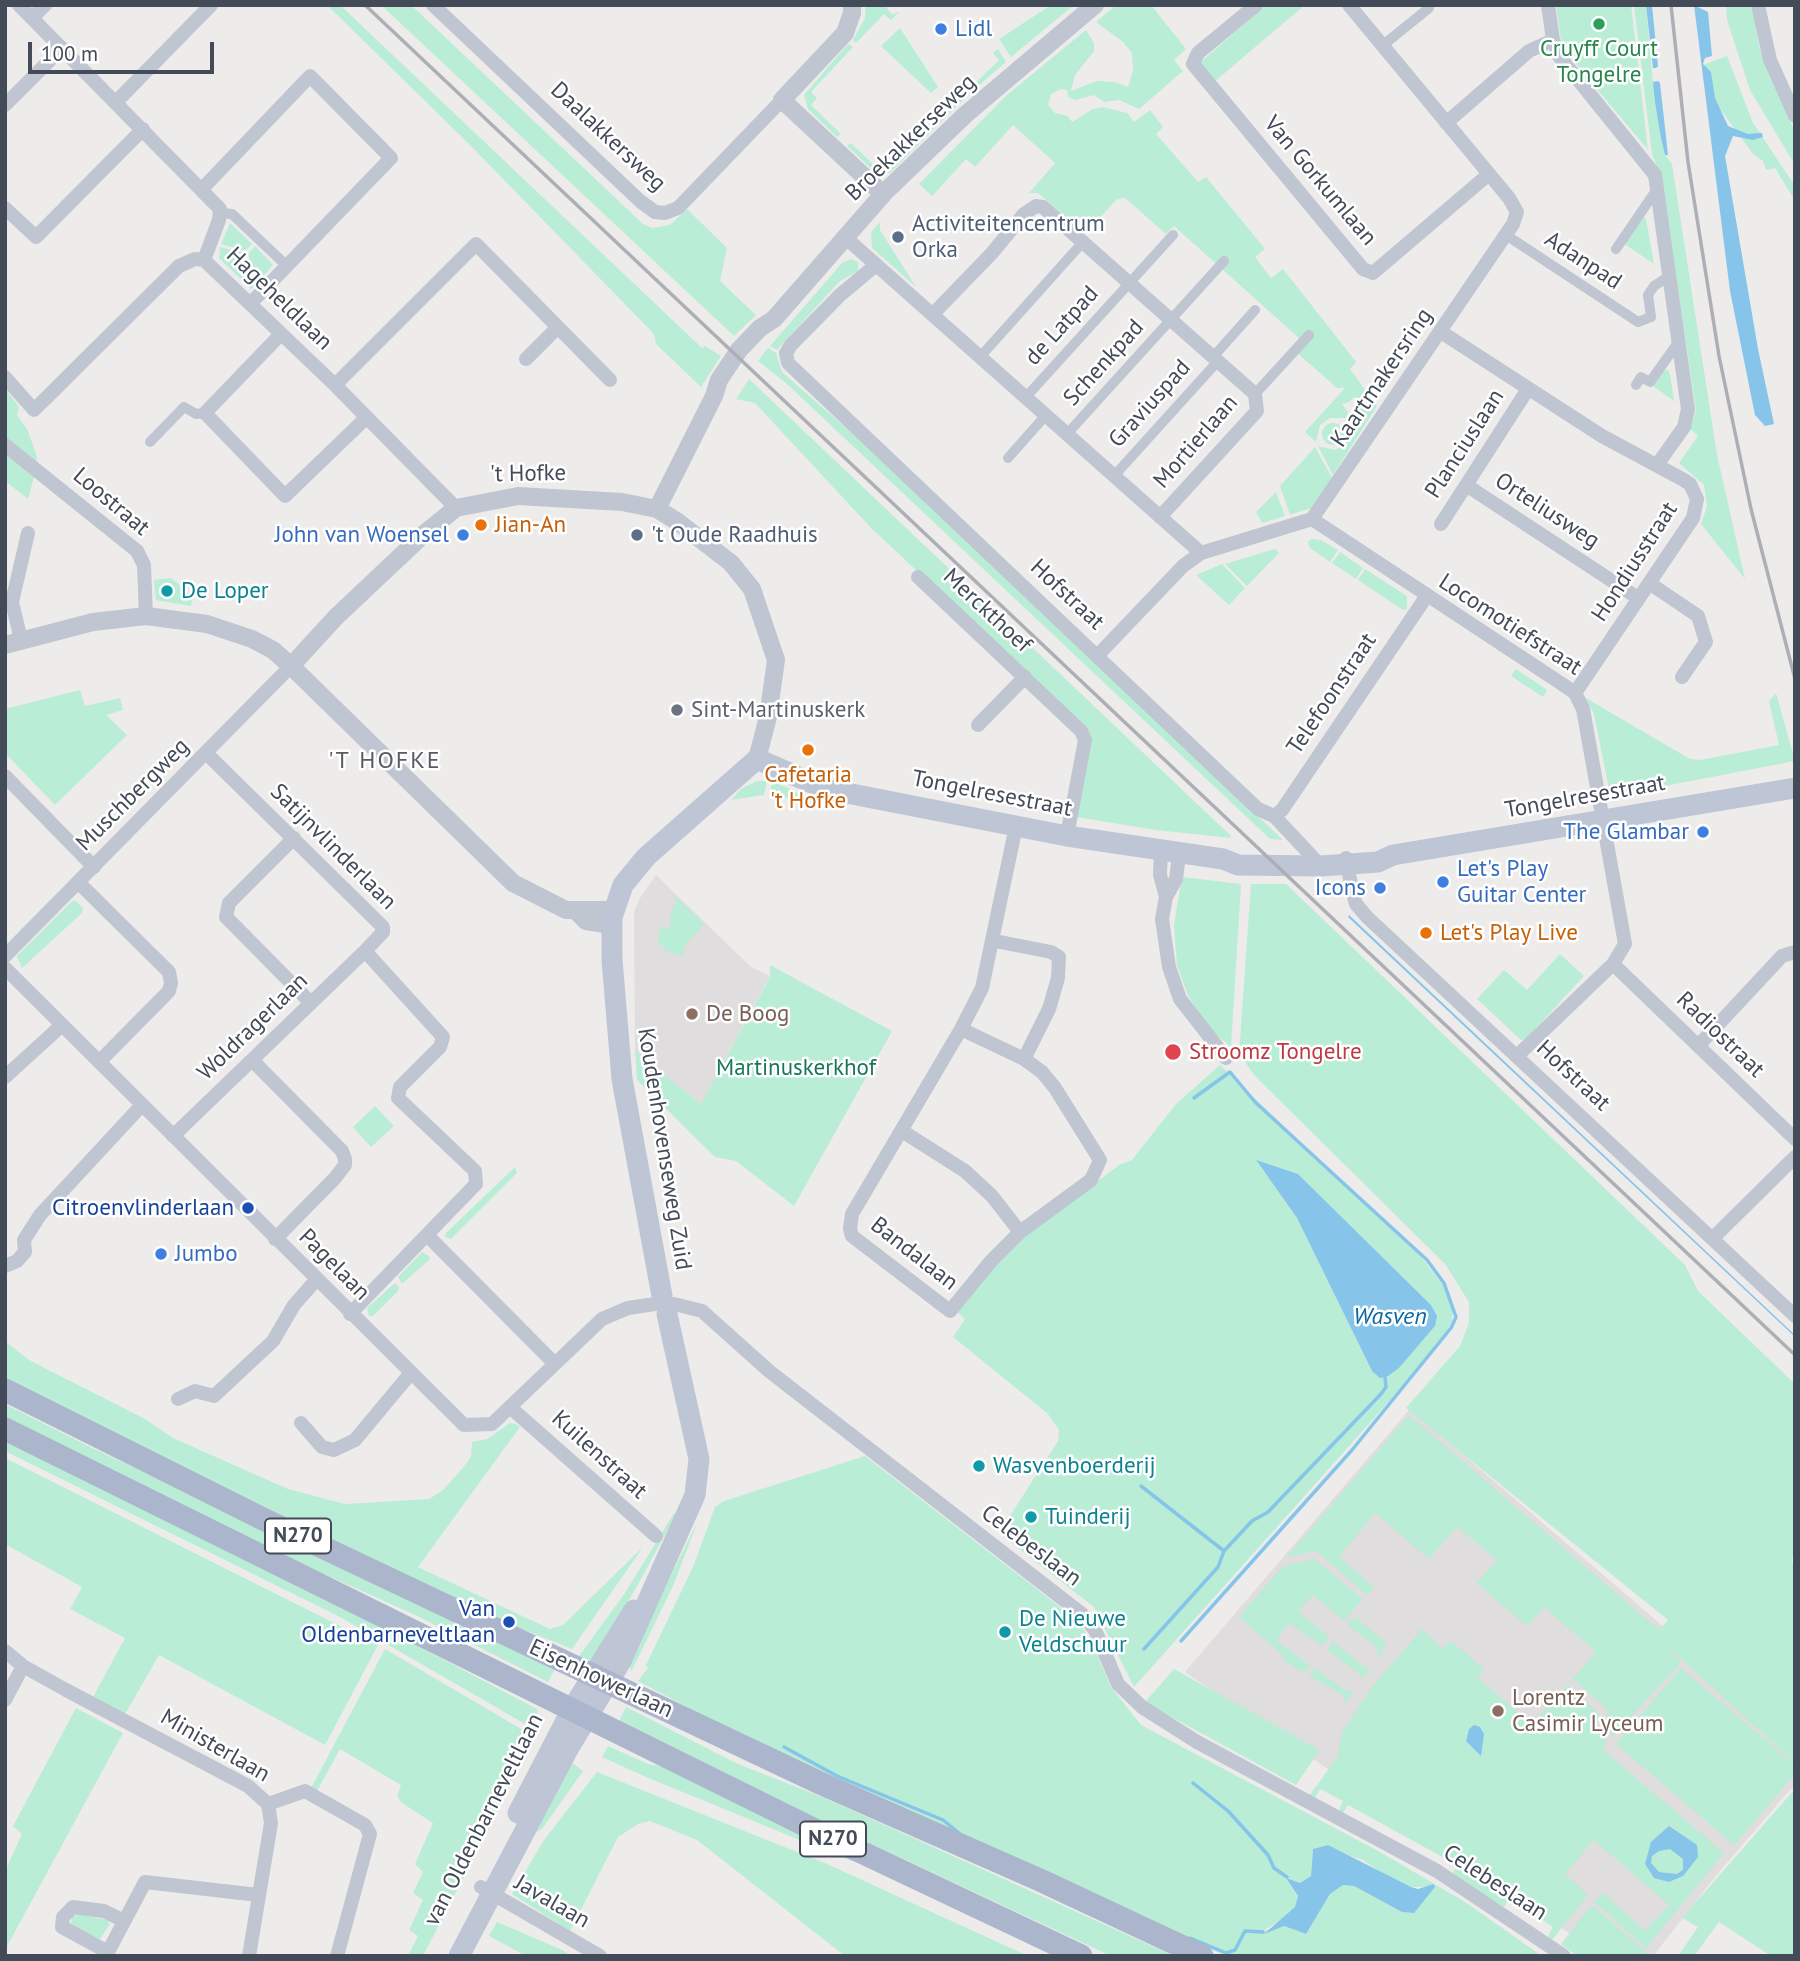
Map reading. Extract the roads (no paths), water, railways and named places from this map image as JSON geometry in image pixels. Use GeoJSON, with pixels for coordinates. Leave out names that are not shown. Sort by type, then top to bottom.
{"type":"FeatureCollection","features":[{"type":"Feature","properties":{"kind":"main road","name":"Tongelresestraat"},"geometry":{"type":"LineString","coordinates":[[757,759],[826,789],[1067,836],[1170,854],[1223,859],[1318,862],[1346,860],[1375,852],[1393,855],[1603,821],[1791,786]]}},
{"type":"Feature","properties":{"kind":"main road"},"geometry":{"type":"LineString","coordinates":[[613,918],[623,885],[646,857],[757,759]]}},
{"type":"Feature","properties":{"kind":"main road","name":"Koudenhovenseweg Zuid"},"geometry":{"type":"LineString","coordinates":[[601,1679],[655,1580],[695,1495],[699,1459],[665,1305],[622,1079],[613,918]]}},
{"type":"Feature","properties":{"kind":"main road","name":"Eisenhowerlaan"},"geometry":{"type":"LineString","coordinates":[[5,1390],[263,1519],[820,1783],[1042,1881],[1202,1956]]}},
{"type":"Feature","properties":{"kind":"main road","name":"Eisenhowerlaan"},"geometry":{"type":"LineString","coordinates":[[5,1429],[822,1834],[1081,1956]]}},
{"type":"Feature","properties":{"kind":"main road","name":"van Oldenbarneveltlaan"},"geometry":{"type":"LineString","coordinates":[[459,1956],[487,1890],[580,1713],[601,1679]]}},
{"type":"Feature","properties":{"kind":"main road","name":"van Oldenbarneveltlaan"},"geometry":{"type":"LineString","coordinates":[[443,1956],[487,1890]]}},
{"type":"Feature","properties":{"kind":"street"},"geometry":{"type":"LineString","coordinates":[[19,5],[202,188],[221,213],[232,215],[287,266]]}},
{"type":"Feature","properties":{"kind":"street"},"geometry":{"type":"LineString","coordinates":[[32,18],[45,5]]}},
{"type":"Feature","properties":{"kind":"street"},"geometry":{"type":"LineString","coordinates":[[116,102],[211,5]]}},
{"type":"Feature","properties":{"kind":"street","name":"Daalakkersweg"},"geometry":{"type":"LineString","coordinates":[[433,5],[640,201],[655,212],[665,213],[678,208],[782,100]]}},
{"type":"Feature","properties":{"kind":"street"},"geometry":{"type":"LineString","coordinates":[[852,5],[845,33],[782,100],[883,194]]}},
{"type":"Feature","properties":{"kind":"street","name":"Broekakkerseweg"},"geometry":{"type":"LineString","coordinates":[[657,509],[714,396],[729,384],[741,356],[768,334],[774,319],[883,194],[965,115],[1095,5]]}},
{"type":"Feature","properties":{"kind":"street","name":"Van Gorkumlaan"},"geometry":{"type":"LineString","coordinates":[[1256,5],[1198,53],[1193,64],[1363,269],[1373,273],[1489,174]]}},
{"type":"Feature","properties":{"kind":"street","name":"Kaartmakersring"},"geometry":{"type":"LineString","coordinates":[[1312,519],[1506,235],[1517,212],[1489,174],[1349,5]]}},
{"type":"Feature","properties":{"kind":"street"},"geometry":{"type":"LineString","coordinates":[[1382,46],[1429,8],[1426,5]]}},
{"type":"Feature","properties":{"kind":"street"},"geometry":{"type":"LineString","coordinates":[[1441,332],[1602,436],[1657,465],[1687,419],[1655,175],[1645,159],[1559,56],[1553,40],[1548,5]]}},
{"type":"Feature","properties":{"kind":"street"},"geometry":{"type":"LineString","coordinates":[[1758,5],[1770,60],[1795,116]]}},
{"type":"Feature","properties":{"kind":"street"},"geometry":{"type":"LineString","coordinates":[[1446,123],[1529,51],[1553,40]]}},
{"type":"Feature","properties":{"kind":"street"},"geometry":{"type":"LineString","coordinates":[[5,105],[62,48]]}},
{"type":"Feature","properties":{"kind":"street"},"geometry":{"type":"LineString","coordinates":[[202,188],[310,76],[391,158],[251,303]]}},
{"type":"Feature","properties":{"kind":"street"},"geometry":{"type":"LineString","coordinates":[[5,208],[36,237],[143,129]]}},
{"type":"Feature","properties":{"kind":"street"},"geometry":{"type":"LineString","coordinates":[[1616,249],[1657,189]]}},
{"type":"Feature","properties":{"kind":"street","name":"Mortierlaan"},"geometry":{"type":"LineString","coordinates":[[933,314],[992,253],[1024,214],[1035,206],[1043,207],[1216,359],[1255,394],[1257,411],[1160,517]]}},
{"type":"Feature","properties":{"kind":"street"},"geometry":{"type":"LineString","coordinates":[[204,260],[221,213]]}},
{"type":"Feature","properties":{"kind":"street"},"geometry":{"type":"LineString","coordinates":[[1129,283],[1173,234]]}},
{"type":"Feature","properties":{"kind":"street","name":"Adanpad"},"geometry":{"type":"LineString","coordinates":[[1506,235],[1637,322],[1651,317],[1648,295],[1654,286],[1668,277]]}},
{"type":"Feature","properties":{"kind":"street"},"geometry":{"type":"LineString","coordinates":[[846,238],[1201,554]]}},
{"type":"Feature","properties":{"kind":"street"},"geometry":{"type":"LineString","coordinates":[[980,357],[1083,242]]}},
{"type":"Feature","properties":{"kind":"street"},"geometry":{"type":"LineString","coordinates":[[335,385],[476,244],[610,380]]}},
{"type":"Feature","properties":{"kind":"street","name":"Hageheldlaan"},"geometry":{"type":"LineString","coordinates":[[5,377],[34,410],[180,266],[195,259],[204,260],[335,385],[456,508]]}},
{"type":"Feature","properties":{"kind":"street"},"geometry":{"type":"LineString","coordinates":[[1172,320],[1224,261]]}},
{"type":"Feature","properties":{"kind":"street","name":"Hofstraat"},"geometry":{"type":"LineString","coordinates":[[876,265],[840,295],[786,353],[788,363],[1258,809],[1274,816],[1318,862]]}},
{"type":"Feature","properties":{"kind":"street","name":"de Latpad"},"geometry":{"type":"LineString","coordinates":[[1026,397],[1129,283]]}},
{"type":"Feature","properties":{"kind":"street"},"geometry":{"type":"LineString","coordinates":[[1216,359],[1255,310]]}},
{"type":"Feature","properties":{"kind":"street","name":"Schenkpad"},"geometry":{"type":"LineString","coordinates":[[1068,434],[1172,320]]}},
{"type":"Feature","properties":{"kind":"street"},"geometry":{"type":"LineString","coordinates":[[526,359],[558,327]]}},
{"type":"Feature","properties":{"kind":"street"},"geometry":{"type":"LineString","coordinates":[[150,442],[184,407],[196,414],[205,413],[281,334]]}},
{"type":"Feature","properties":{"kind":"street","name":"Mortierlaan"},"geometry":{"type":"LineString","coordinates":[[1255,394],[1309,335]]}},
{"type":"Feature","properties":{"kind":"street"},"geometry":{"type":"LineString","coordinates":[[1636,385],[1642,377],[1650,382],[1677,344]]}},
{"type":"Feature","properties":{"kind":"street","name":"Graviuspad"},"geometry":{"type":"LineString","coordinates":[[1114,476],[1216,359]]}},
{"type":"Feature","properties":{"kind":"street","name":"Planciuslaan"},"geometry":{"type":"LineString","coordinates":[[1441,524],[1528,389]]}},
{"type":"Feature","properties":{"kind":"street"},"geometry":{"type":"LineString","coordinates":[[205,413],[285,496],[367,417]]}},
{"type":"Feature","properties":{"kind":"street"},"geometry":{"type":"LineString","coordinates":[[1008,458],[1046,415]]}},
{"type":"Feature","properties":{"kind":"street","name":"Loostraat"},"geometry":{"type":"LineString","coordinates":[[5,445],[137,551],[144,565],[146,616]]}},
{"type":"Feature","properties":{"kind":"street","name":"Hondiusstraat"},"geometry":{"type":"LineString","coordinates":[[1575,693],[1698,505],[1690,484],[1657,465]]}},
{"type":"Feature","properties":{"kind":"street","name":"Orteliusweg"},"geometry":{"type":"LineString","coordinates":[[1466,485],[1638,598]]}},
{"type":"Feature","properties":{"kind":"street","name":"'t Hofke"},"geometry":{"type":"LineString","coordinates":[[291,666],[336,617],[424,534],[456,508],[518,496],[622,502],[657,509],[731,563],[752,589],[776,660],[768,718],[757,759]]}},
{"type":"Feature","properties":{"kind":"street"},"geometry":{"type":"LineString","coordinates":[[1098,655],[1183,566],[1201,554],[1312,519]]}},
{"type":"Feature","properties":{"kind":"street","name":"Locomotiefstraat"},"geometry":{"type":"LineString","coordinates":[[1312,519],[1426,597],[1575,693],[1583,709],[1625,944],[1613,964]]}},
{"type":"Feature","properties":{"kind":"street"},"geometry":{"type":"LineString","coordinates":[[29,533],[12,602],[13,643],[93,621],[146,616],[182,619],[233,631],[273,650],[291,666],[494,867],[531,894],[577,912],[583,909],[613,918]]}},
{"type":"Feature","properties":{"kind":"street","name":"Merckthoef"},"geometry":{"type":"LineString","coordinates":[[918,577],[1081,731],[1085,740],[1067,836]]}},
{"type":"Feature","properties":{"kind":"street"},"geometry":{"type":"LineString","coordinates":[[1649,583],[1698,616],[1706,642],[1682,677]]}},
{"type":"Feature","properties":{"kind":"street","name":"Telefoonstraat"},"geometry":{"type":"LineString","coordinates":[[1274,816],[1282,810],[1426,597]]}},
{"type":"Feature","properties":{"kind":"street","name":"Muschbergweg"},"geometry":{"type":"LineString","coordinates":[[5,956],[291,666]]}},
{"type":"Feature","properties":{"kind":"street","name":"Merckthoef"},"geometry":{"type":"LineString","coordinates":[[978,725],[1025,677]]}},
{"type":"Feature","properties":{"kind":"street","name":"Satijnvlinderlaan"},"geometry":{"type":"LineString","coordinates":[[206,753],[383,927],[383,932],[365,951]]}},
{"type":"Feature","properties":{"kind":"street"},"geometry":{"type":"LineString","coordinates":[[5,776],[94,867]]}},
{"type":"Feature","properties":{"kind":"street"},"geometry":{"type":"LineString","coordinates":[[961,1029],[982,988],[995,942],[1016,826]]}},
{"type":"Feature","properties":{"kind":"street"},"geometry":{"type":"LineString","coordinates":[[294,838],[229,903],[226,917],[311,1003]]}},
{"type":"Feature","properties":{"kind":"street"},"geometry":{"type":"LineString","coordinates":[[1170,854],[1176,879],[1166,897],[1164,931],[1169,967],[1180,999],[1226,1058]]}},
{"type":"Feature","properties":{"kind":"street","name":"Hofstraat"},"geometry":{"type":"LineString","coordinates":[[1346,860],[1356,904],[1367,916],[1795,1316]]}},
{"type":"Feature","properties":{"kind":"street"},"geometry":{"type":"LineString","coordinates":[[78,882],[169,972],[171,982],[169,991],[99,1062]]}},
{"type":"Feature","properties":{"kind":"street"},"geometry":{"type":"LineString","coordinates":[[995,942],[1051,952],[1059,957],[1058,978],[1049,1009],[1024,1059]]}},
{"type":"Feature","properties":{"kind":"street"},"geometry":{"type":"LineString","coordinates":[[350,1314],[476,1184],[475,1171],[398,1098],[400,1087],[440,1047],[443,1037],[365,951]]}},
{"type":"Feature","properties":{"kind":"street","name":"Woldragerlaan"},"geometry":{"type":"LineString","coordinates":[[173,1136],[365,951]]}},
{"type":"Feature","properties":{"kind":"street"},"geometry":{"type":"LineString","coordinates":[[1698,1046],[1782,956],[1795,952]]}},
{"type":"Feature","properties":{"kind":"street"},"geometry":{"type":"LineString","coordinates":[[1518,1055],[1613,964]]}},
{"type":"Feature","properties":{"kind":"street","name":"Radiostraat"},"geometry":{"type":"LineString","coordinates":[[1613,964],[1795,1139]]}},
{"type":"Feature","properties":{"kind":"street","name":"Pagelaan"},"geometry":{"type":"LineString","coordinates":[[5,968],[464,1426],[492,1424],[602,1319],[628,1308],[665,1305]]}},
{"type":"Feature","properties":{"kind":"street"},"geometry":{"type":"LineString","coordinates":[[5,1077],[62,1025]]}},
{"type":"Feature","properties":{"kind":"street","name":"Bandalaan"},"geometry":{"type":"LineString","coordinates":[[961,1029],[1024,1059],[1055,1087],[1100,1160],[1091,1180],[1020,1232],[990,1262],[950,1311],[852,1236],[849,1228],[852,1214],[961,1029]]}},
{"type":"Feature","properties":{"kind":"street"},"geometry":{"type":"LineString","coordinates":[[252,1060],[334,1143],[345,1159],[345,1165],[335,1178],[275,1239]]}},
{"type":"Feature","properties":{"kind":"street"},"geometry":{"type":"LineString","coordinates":[[5,1266],[17,1261],[25,1252],[24,1240],[40,1215],[142,1105]]}},
{"type":"Feature","properties":{"kind":"street"},"geometry":{"type":"LineString","coordinates":[[902,1131],[965,1171],[992,1196],[1020,1232]]}},
{"type":"Feature","properties":{"kind":"street"},"geometry":{"type":"LineString","coordinates":[[1713,1238],[1795,1157]]}},
{"type":"Feature","properties":{"kind":"street"},"geometry":{"type":"LineString","coordinates":[[427,1235],[555,1363]]}},
{"type":"Feature","properties":{"kind":"street"},"geometry":{"type":"LineString","coordinates":[[178,1399],[195,1391],[214,1396],[273,1340],[294,1305],[316,1280]]}},
{"type":"Feature","properties":{"kind":"street","name":"Celebeslaan"},"geometry":{"type":"LineString","coordinates":[[665,1305],[702,1311],[769,1371],[1082,1614],[1095,1630],[1118,1684],[1142,1707],[1202,1745],[1437,1871],[1564,1956]]}},
{"type":"Feature","properties":{"kind":"street"},"geometry":{"type":"LineString","coordinates":[[301,1423],[322,1447],[334,1450],[355,1440],[410,1374]]}},
{"type":"Feature","properties":{"kind":"street","name":"Kuilenstraat"},"geometry":{"type":"LineString","coordinates":[[511,1408],[656,1536]]}},
{"type":"Feature","properties":{"kind":"street","name":"Ministerlaan"},"geometry":{"type":"LineString","coordinates":[[5,1651],[23,1665],[248,1786],[268,1804],[271,1823],[249,1956]]}},
{"type":"Feature","properties":{"kind":"street"},"geometry":{"type":"LineString","coordinates":[[5,1700],[23,1665]]}},
{"type":"Feature","properties":{"kind":"street"},"geometry":{"type":"LineString","coordinates":[[268,1804],[305,1791],[365,1825],[370,1834],[337,1956]]}},
{"type":"Feature","properties":{"kind":"street"},"geometry":{"type":"LineString","coordinates":[[124,1921],[145,1882],[258,1895]]}},
{"type":"Feature","properties":{"kind":"street","name":"Javalaan"},"geometry":{"type":"LineString","coordinates":[[487,1890],[600,1956]]}},
{"type":"Feature","properties":{"kind":"water"},"geometry":{"type":"Polygon","coordinates":[[[1646,5],[1652,5],[1658,66],[1656,68],[1653,68],[1646,5]]]}},
{"type":"Feature","properties":{"kind":"water"},"geometry":{"type":"Polygon","coordinates":[[[1694,5],[1708,12],[1712,56],[1705,58],[1703,64],[1711,72],[1715,98],[1728,126],[1748,134],[1762,133],[1763,137],[1753,140],[1733,136],[1725,156],[1758,349],[1774,424],[1765,426],[1755,415],[1730,291],[1694,5]]]}},
{"type":"Feature","properties":{"kind":"water"},"geometry":{"type":"Polygon","coordinates":[[[1658,81],[1668,155],[1665,155],[1655,102],[1653,82],[1658,81]]]}},
{"type":"Feature","properties":{"kind":"water"},"geometry":{"type":"Polygon","coordinates":[[[1349,915],[1795,1335],[1795,1337],[1348,917],[1349,915]]]}},
{"type":"Feature","properties":{"kind":"water","name":"Wasven"},"geometry":{"type":"Polygon","coordinates":[[[1256,1160],[1298,1174],[1431,1305],[1437,1316],[1435,1326],[1399,1368],[1388,1376],[1380,1378],[1372,1371],[1297,1218],[1256,1160]]]}},
{"type":"Feature","properties":{"kind":"water"},"geometry":{"type":"Polygon","coordinates":[[[1474,1725],[1480,1727],[1484,1734],[1481,1756],[1466,1741],[1469,1729],[1474,1725]]]}},
{"type":"Feature","properties":{"kind":"water"},"geometry":{"type":"Polygon","coordinates":[[[1669,1826],[1697,1845],[1698,1857],[1683,1876],[1669,1882],[1654,1878],[1645,1864],[1651,1842],[1669,1826]],[[1670,1849],[1659,1851],[1652,1856],[1651,1863],[1659,1872],[1677,1874],[1683,1870],[1683,1859],[1670,1849]]]}},
{"type":"Feature","properties":{"kind":"water"},"geometry":{"type":"Polygon","coordinates":[[[1328,1845],[1411,1887],[1418,1889],[1434,1884],[1435,1887],[1414,1913],[1402,1912],[1354,1886],[1343,1885],[1330,1894],[1306,1934],[1284,1926],[1264,1934],[1295,1907],[1298,1896],[1286,1878],[1300,1883],[1311,1876],[1313,1849],[1328,1845]]]}},
{"type":"Feature","properties":{"kind":"waterway"},"geometry":{"type":"LineString","coordinates":[[1181,1641],[1352,1450],[1451,1328],[1456,1317],[1444,1283],[1427,1260],[1255,1102],[1230,1072],[1194,1098]]}},
{"type":"Feature","properties":{"kind":"waterway"},"geometry":{"type":"LineString","coordinates":[[1144,1649],[1218,1567],[1224,1551],[1252,1521],[1268,1512],[1381,1394],[1386,1387],[1385,1377]]}},
{"type":"Feature","properties":{"kind":"waterway"},"geometry":{"type":"LineString","coordinates":[[1141,1486],[1224,1551]]}},
{"type":"Feature","properties":{"kind":"waterway"},"geometry":{"type":"LineString","coordinates":[[784,1747],[837,1776],[943,1820],[960,1834]]}},
{"type":"Feature","properties":{"kind":"waterway"},"geometry":{"type":"LineString","coordinates":[[1193,1783],[1228,1811],[1268,1855],[1274,1868],[1287,1877]]}},
{"type":"Feature","properties":{"kind":"waterway"},"geometry":{"type":"LineString","coordinates":[[1190,1938],[1226,1953],[1235,1950],[1245,1931],[1263,1932]]}},
{"type":"Feature","properties":{"kind":"railway"},"geometry":{"type":"LineString","coordinates":[[365,5],[1795,1355]]}},
{"type":"Feature","properties":{"kind":"railway"},"geometry":{"type":"LineString","coordinates":[[1671,5],[1688,162],[1719,356],[1751,509],[1795,679]]}},
{"type":"Feature","properties":{"kind":"place","name":"Cruyff Court Tongelre"},"geometry":{"type":"Point","coordinates":[1599,24]}},
{"type":"Feature","properties":{"kind":"place","name":"Lidl"},"geometry":{"type":"Point","coordinates":[941,29]}},
{"type":"Feature","properties":{"kind":"place","name":"Activiteitencentrum Orka"},"geometry":{"type":"Point","coordinates":[898,237]}},
{"type":"Feature","properties":{"kind":"place","name":"Jian-An"},"geometry":{"type":"Point","coordinates":[481,525]}},
{"type":"Feature","properties":{"kind":"place","name":"John van Woensel"},"geometry":{"type":"Point","coordinates":[463,535]}},
{"type":"Feature","properties":{"kind":"place","name":"'t Oude Raadhuis"},"geometry":{"type":"Point","coordinates":[637,535]}},
{"type":"Feature","properties":{"kind":"place","name":"De Loper"},"geometry":{"type":"Point","coordinates":[167,591]}},
{"type":"Feature","properties":{"kind":"place","name":"Sint-Martinuskerk"},"geometry":{"type":"Point","coordinates":[677,710]}},
{"type":"Feature","properties":{"kind":"place","name":"Cafetaria 't Hofke"},"geometry":{"type":"Point","coordinates":[808,750]}},
{"type":"Feature","properties":{"kind":"place","name":"The Glambar"},"geometry":{"type":"Point","coordinates":[1703,832]}},
{"type":"Feature","properties":{"kind":"place","name":"Let's Play Guitar Center"},"geometry":{"type":"Point","coordinates":[1443,882]}},
{"type":"Feature","properties":{"kind":"place","name":"Icons"},"geometry":{"type":"Point","coordinates":[1380,888]}},
{"type":"Feature","properties":{"kind":"place","name":"Let's Play Live"},"geometry":{"type":"Point","coordinates":[1426,933]}},
{"type":"Feature","properties":{"kind":"place","name":"De Boog"},"geometry":{"type":"Point","coordinates":[692,1014]}},
{"type":"Feature","properties":{"kind":"place","name":"Stroomz Tongelre"},"geometry":{"type":"Point","coordinates":[1173,1052]}},
{"type":"Feature","properties":{"kind":"place","name":"Citroenvlinderlaan"},"geometry":{"type":"Point","coordinates":[248,1208]}},
{"type":"Feature","properties":{"kind":"place","name":"Jumbo"},"geometry":{"type":"Point","coordinates":[161,1254]}},
{"type":"Feature","properties":{"kind":"place","name":"Wasvenboerderij"},"geometry":{"type":"Point","coordinates":[979,1466]}},
{"type":"Feature","properties":{"kind":"place","name":"Tuinderij"},"geometry":{"type":"Point","coordinates":[1031,1517]}},
{"type":"Feature","properties":{"kind":"place","name":"Van Oldenbarneveltlaan"},"geometry":{"type":"Point","coordinates":[509,1622]}},
{"type":"Feature","properties":{"kind":"place","name":"De Nieuwe Veldschuur"},"geometry":{"type":"Point","coordinates":[1005,1632]}},
{"type":"Feature","properties":{"kind":"place","name":"Lorentz Casimir Lyceum"},"geometry":{"type":"Point","coordinates":[1498,1711]}},
{"type":"Feature","properties":{"kind":"district","name":"'T HOFKE"},"geometry":{"type":"Point","coordinates":[385,761]}},
{"type":"Feature","properties":{"kind":"park label","name":"Martinuskerkhof"},"geometry":{"type":"Point","coordinates":[796,1068]}}]}
